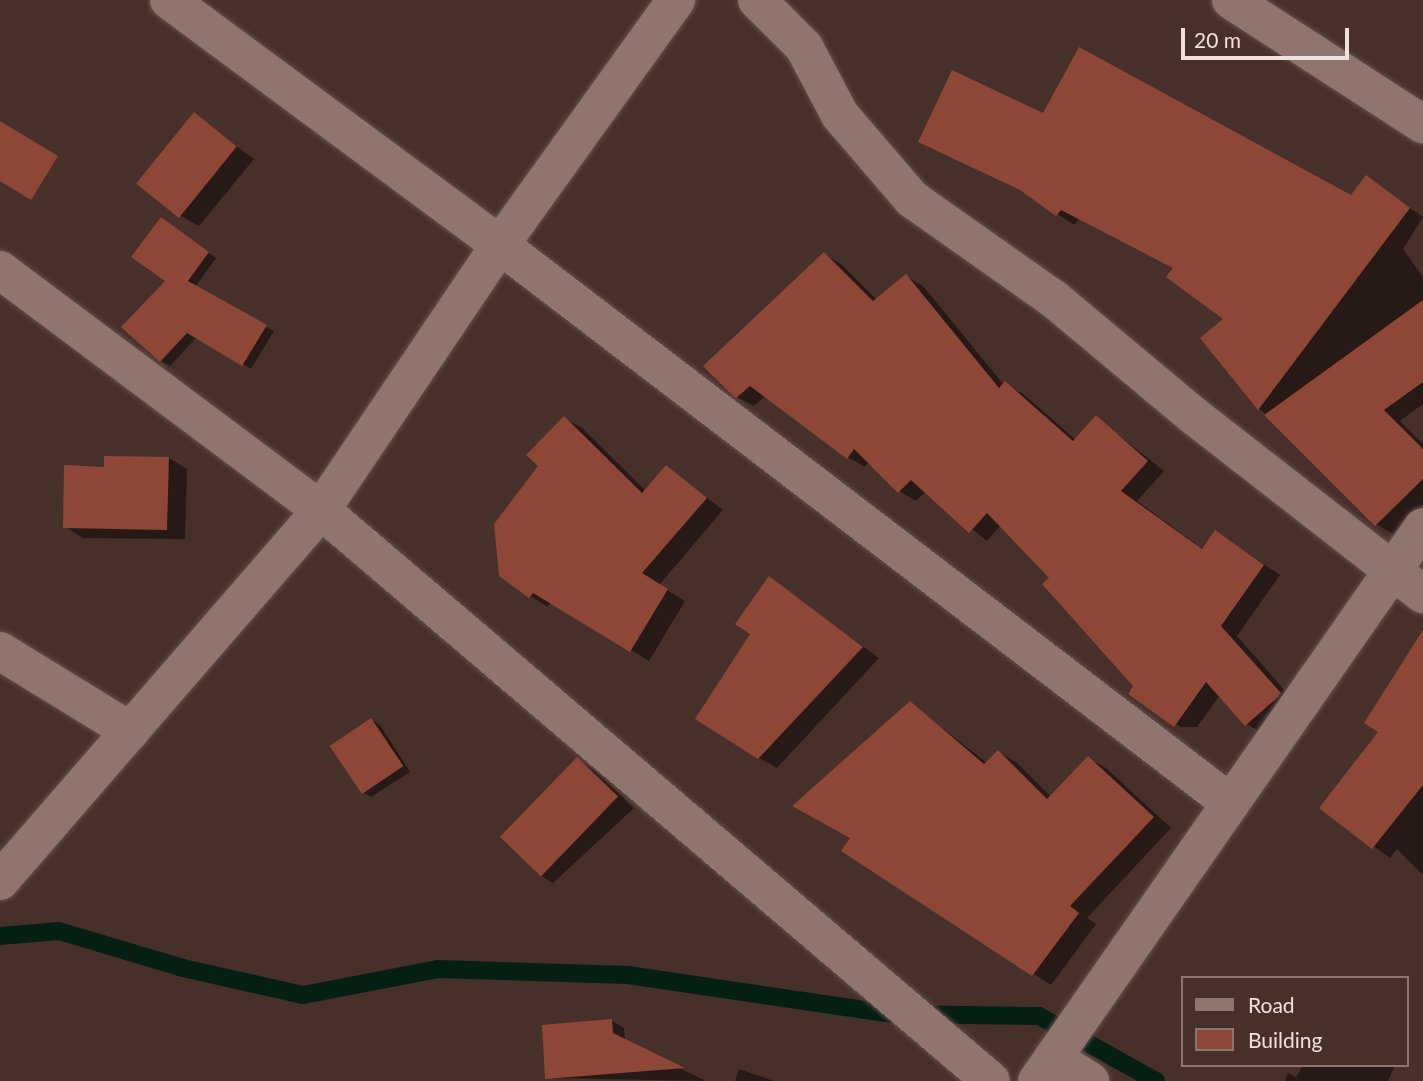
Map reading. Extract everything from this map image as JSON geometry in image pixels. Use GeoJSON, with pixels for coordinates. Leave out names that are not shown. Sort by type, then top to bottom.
{"type":"FeatureCollection","features":[{"type":"Feature","properties":{"kind":"street"},"geometry":{"type":"LineString","coordinates":[[169,0],[500,245],[1229,802]]}},
{"type":"Feature","properties":{"kind":"street"},"geometry":{"type":"LineString","coordinates":[[0,881],[321,510],[500,245],[676,0]]}},
{"type":"Feature","properties":{"kind":"street"},"geometry":{"type":"LineString","coordinates":[[757,0],[804,47],[840,115],[912,199],[1054,299],[1389,570],[1423,594]]}},
{"type":"Feature","properties":{"kind":"street"},"geometry":{"type":"LineString","coordinates":[[1231,0],[1423,124]]}},
{"type":"Feature","properties":{"kind":"street"},"geometry":{"type":"LineString","coordinates":[[0,270],[321,510],[991,1081]]}},
{"type":"Feature","properties":{"kind":"street"},"geometry":{"type":"LineString","coordinates":[[1090,1081],[1045,1070],[1389,570],[1423,527]]}},
{"type":"Feature","properties":{"kind":"street"},"geometry":{"type":"LineString","coordinates":[[0,651],[130,730]]}},
{"type":"Feature","properties":{"kind":"building"},"geometry":{"type":"Polygon","coordinates":[[[1079,47],[1351,195],[1366,175],[1410,208],[1258,410],[1200,338],[1223,319],[1166,277],[1173,268],[1061,210],[1056,216],[1020,190],[918,142],[952,70],[1043,113],[1079,47]]]}},
{"type":"Feature","properties":{"kind":"building"},"geometry":{"type":"Polygon","coordinates":[[[194,112],[237,147],[179,218],[136,183],[194,112]]]}},
{"type":"Feature","properties":{"kind":"building"},"geometry":{"type":"Polygon","coordinates":[[[0,121],[58,156],[31,200],[0,181],[0,121]]]}},
{"type":"Feature","properties":{"kind":"building"},"geometry":{"type":"Polygon","coordinates":[[[161,217],[209,252],[188,281],[267,325],[242,366],[187,333],[160,362],[121,327],[165,281],[131,257],[161,217]]]}},
{"type":"Feature","properties":{"kind":"building"},"geometry":{"type":"Polygon","coordinates":[[[824,252],[873,301],[906,274],[999,388],[1005,381],[1073,441],[1096,415],[1148,461],[1121,491],[1202,549],[1215,530],[1264,565],[1221,626],[1281,693],[1278,697],[1245,726],[1206,682],[1174,727],[1128,694],[1133,686],[1042,584],[1049,578],[987,513],[969,533],[911,480],[898,493],[854,449],[847,459],[750,386],[736,398],[730,393],[703,366],[824,252]]]}},
{"type":"Feature","properties":{"kind":"building"},"geometry":{"type":"Polygon","coordinates":[[[1423,300],[1423,382],[1384,410],[1423,449],[1423,479],[1375,526],[1264,415],[1423,300]]]}},
{"type":"Feature","properties":{"kind":"building"},"geometry":{"type":"Polygon","coordinates":[[[564,416],[642,493],[666,465],[707,498],[642,573],[668,589],[630,652],[533,593],[529,598],[499,576],[494,524],[538,466],[526,455],[564,416]]]}},
{"type":"Feature","properties":{"kind":"building"},"geometry":{"type":"Polygon","coordinates":[[[104,456],[169,457],[167,530],[63,528],[64,465],[104,467],[104,456]]]}},
{"type":"Feature","properties":{"kind":"building"},"geometry":{"type":"Polygon","coordinates":[[[769,576],[863,647],[758,759],[695,719],[750,634],[735,624],[769,576]]]}},
{"type":"Feature","properties":{"kind":"building"},"geometry":{"type":"Polygon","coordinates":[[[1423,630],[1423,785],[1372,849],[1319,808],[1378,732],[1364,723],[1423,630]]]}},
{"type":"Feature","properties":{"kind":"building"},"geometry":{"type":"Polygon","coordinates":[[[910,701],[984,764],[998,750],[1047,799],[1088,756],[1154,817],[1070,906],[1079,913],[1032,976],[841,851],[850,838],[792,806],[910,701]]]}},
{"type":"Feature","properties":{"kind":"building"},"geometry":{"type":"Polygon","coordinates":[[[371,718],[403,766],[362,794],[330,746],[371,718]]]}},
{"type":"Feature","properties":{"kind":"building"},"geometry":{"type":"Polygon","coordinates":[[[577,757],[618,797],[541,876],[500,837],[577,757]]]}},
{"type":"Feature","properties":{"kind":"building"},"geometry":{"type":"Polygon","coordinates":[[[612,1019],[613,1033],[685,1068],[545,1079],[542,1025],[612,1019]]]}},
{"type":"Feature","properties":{"kind":"waterway"},"geometry":{"type":"LineString","coordinates":[[0,936],[59,931],[183,968],[303,995],[438,969],[628,975],[891,1014],[1039,1016],[1156,1081]]}}]}
